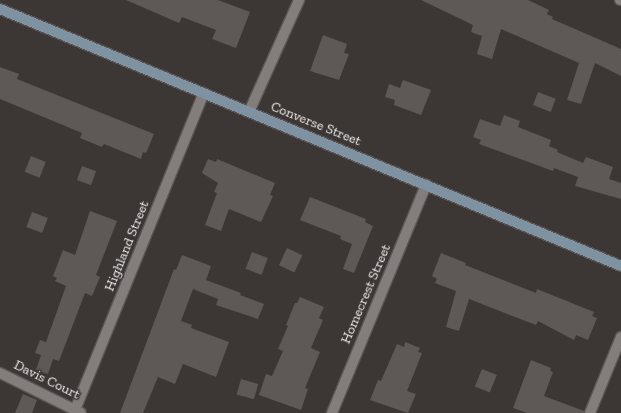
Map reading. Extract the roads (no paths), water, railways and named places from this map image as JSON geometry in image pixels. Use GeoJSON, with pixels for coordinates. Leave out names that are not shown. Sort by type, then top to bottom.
{"type":"FeatureCollection","features":[{"type":"Feature","properties":{"kind":"main road","name":"Converse Street"},"geometry":{"type":"LineString","coordinates":[[0,9],[621,266]]}},
{"type":"Feature","properties":{"kind":"street"},"geometry":{"type":"LineString","coordinates":[[249,112],[299,0]]}},
{"type":"Feature","properties":{"kind":"street","name":"Highland Street"},"geometry":{"type":"LineString","coordinates":[[78,412],[204,93]]}},
{"type":"Feature","properties":{"kind":"street","name":"Homecrest Street"},"geometry":{"type":"LineString","coordinates":[[332,413],[426,185]]}},
{"type":"Feature","properties":{"kind":"street"},"geometry":{"type":"LineString","coordinates":[[590,413],[621,337]]}},
{"type":"Feature","properties":{"kind":"street","name":"Davis Court"},"geometry":{"type":"LineString","coordinates":[[0,373],[78,412]]}}]}
